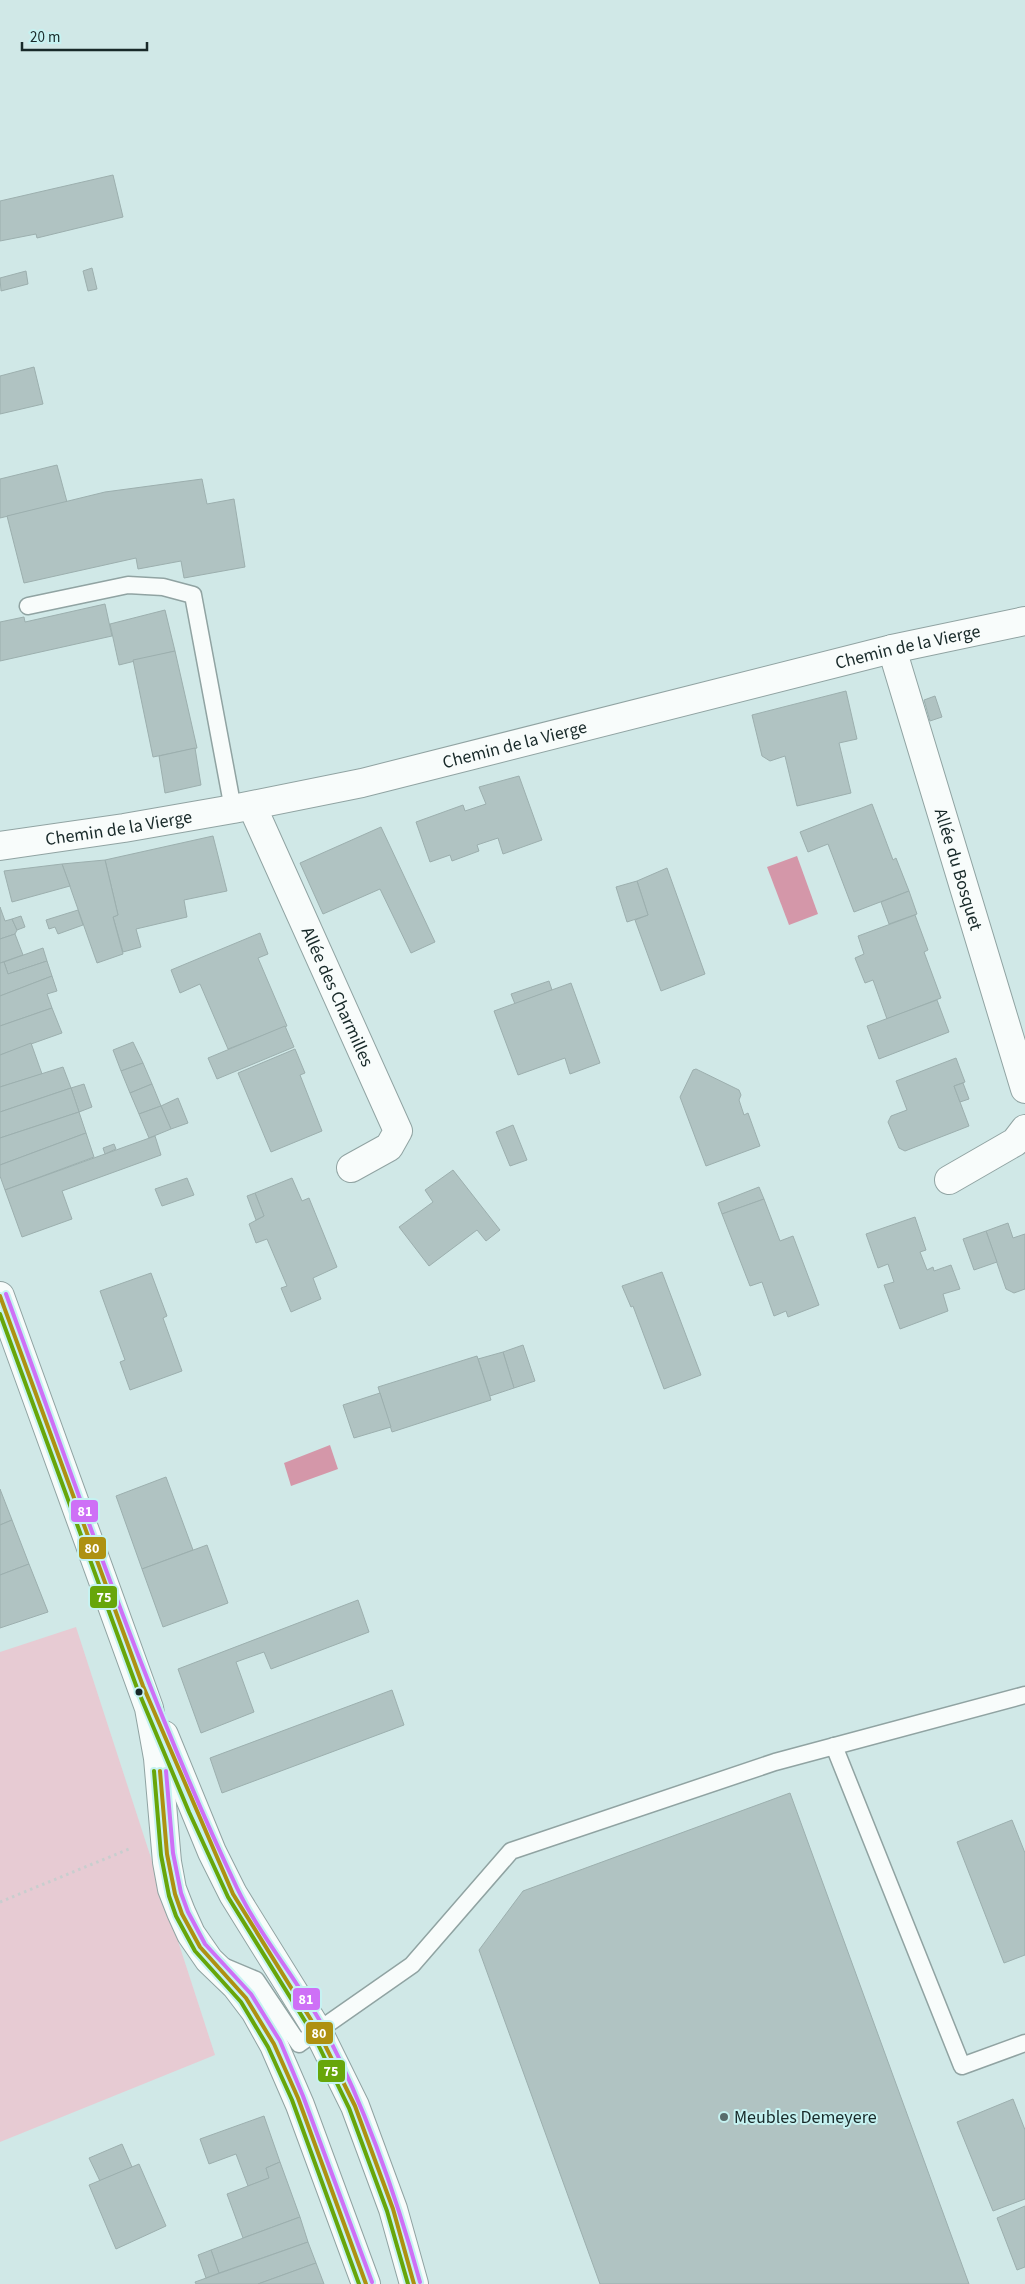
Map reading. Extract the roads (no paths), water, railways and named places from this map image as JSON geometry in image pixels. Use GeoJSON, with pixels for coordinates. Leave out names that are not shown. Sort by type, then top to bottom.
{"type":"FeatureCollection","features":[{"type":"Feature","properties":{"kind":"street","name":"Chemin de la Vierge"},"geometry":{"type":"LineString","coordinates":[[0,846],[242,808],[362,783],[892,650],[1025,621]]}},
{"type":"Feature","properties":{"kind":"street","name":"Allée du Bosquet"},"geometry":{"type":"LineString","coordinates":[[892,650],[1025,1089]]}},
{"type":"Feature","properties":{"kind":"street","name":"Allée des Charmilles"},"geometry":{"type":"LineString","coordinates":[[242,808],[398,1130],[389,1147],[351,1168]]}},
{"type":"Feature","properties":{"kind":"street"},"geometry":{"type":"LineString","coordinates":[[949,1180],[1016,1142],[1025,1129]]}},
{"type":"Feature","properties":{"kind":"street"},"geometry":{"type":"LineString","coordinates":[[0,1296],[143,1686],[209,1844],[233,1894],[318,2031],[355,2106],[393,2208],[414,2284]]}},
{"type":"Feature","properties":{"kind":"street"},"geometry":{"type":"LineString","coordinates":[[143,1686],[154,1729],[167,1862],[175,1896],[191,1934],[209,1960],[236,1986],[255,2011],[274,2045],[300,2105],[366,2284]]}},
{"type":"Feature","properties":{"kind":"lane"},"geometry":{"type":"LineString","coordinates":[[28,606],[128,585],[163,587],[193,595],[242,808]]}},
{"type":"Feature","properties":{"kind":"lane"},"geometry":{"type":"LineString","coordinates":[[209,1960],[256,1980],[299,2044],[412,1965],[510,1851],[775,1762],[1024,1697]]}},
{"type":"Feature","properties":{"kind":"lane"},"geometry":{"type":"LineString","coordinates":[[834,1746],[962,2066],[1025,2043]]}},
{"type":"Feature","properties":{"kind":"place","name":"Meubles Demeyere"},"geometry":{"type":"Point","coordinates":[724,2117]}}]}
